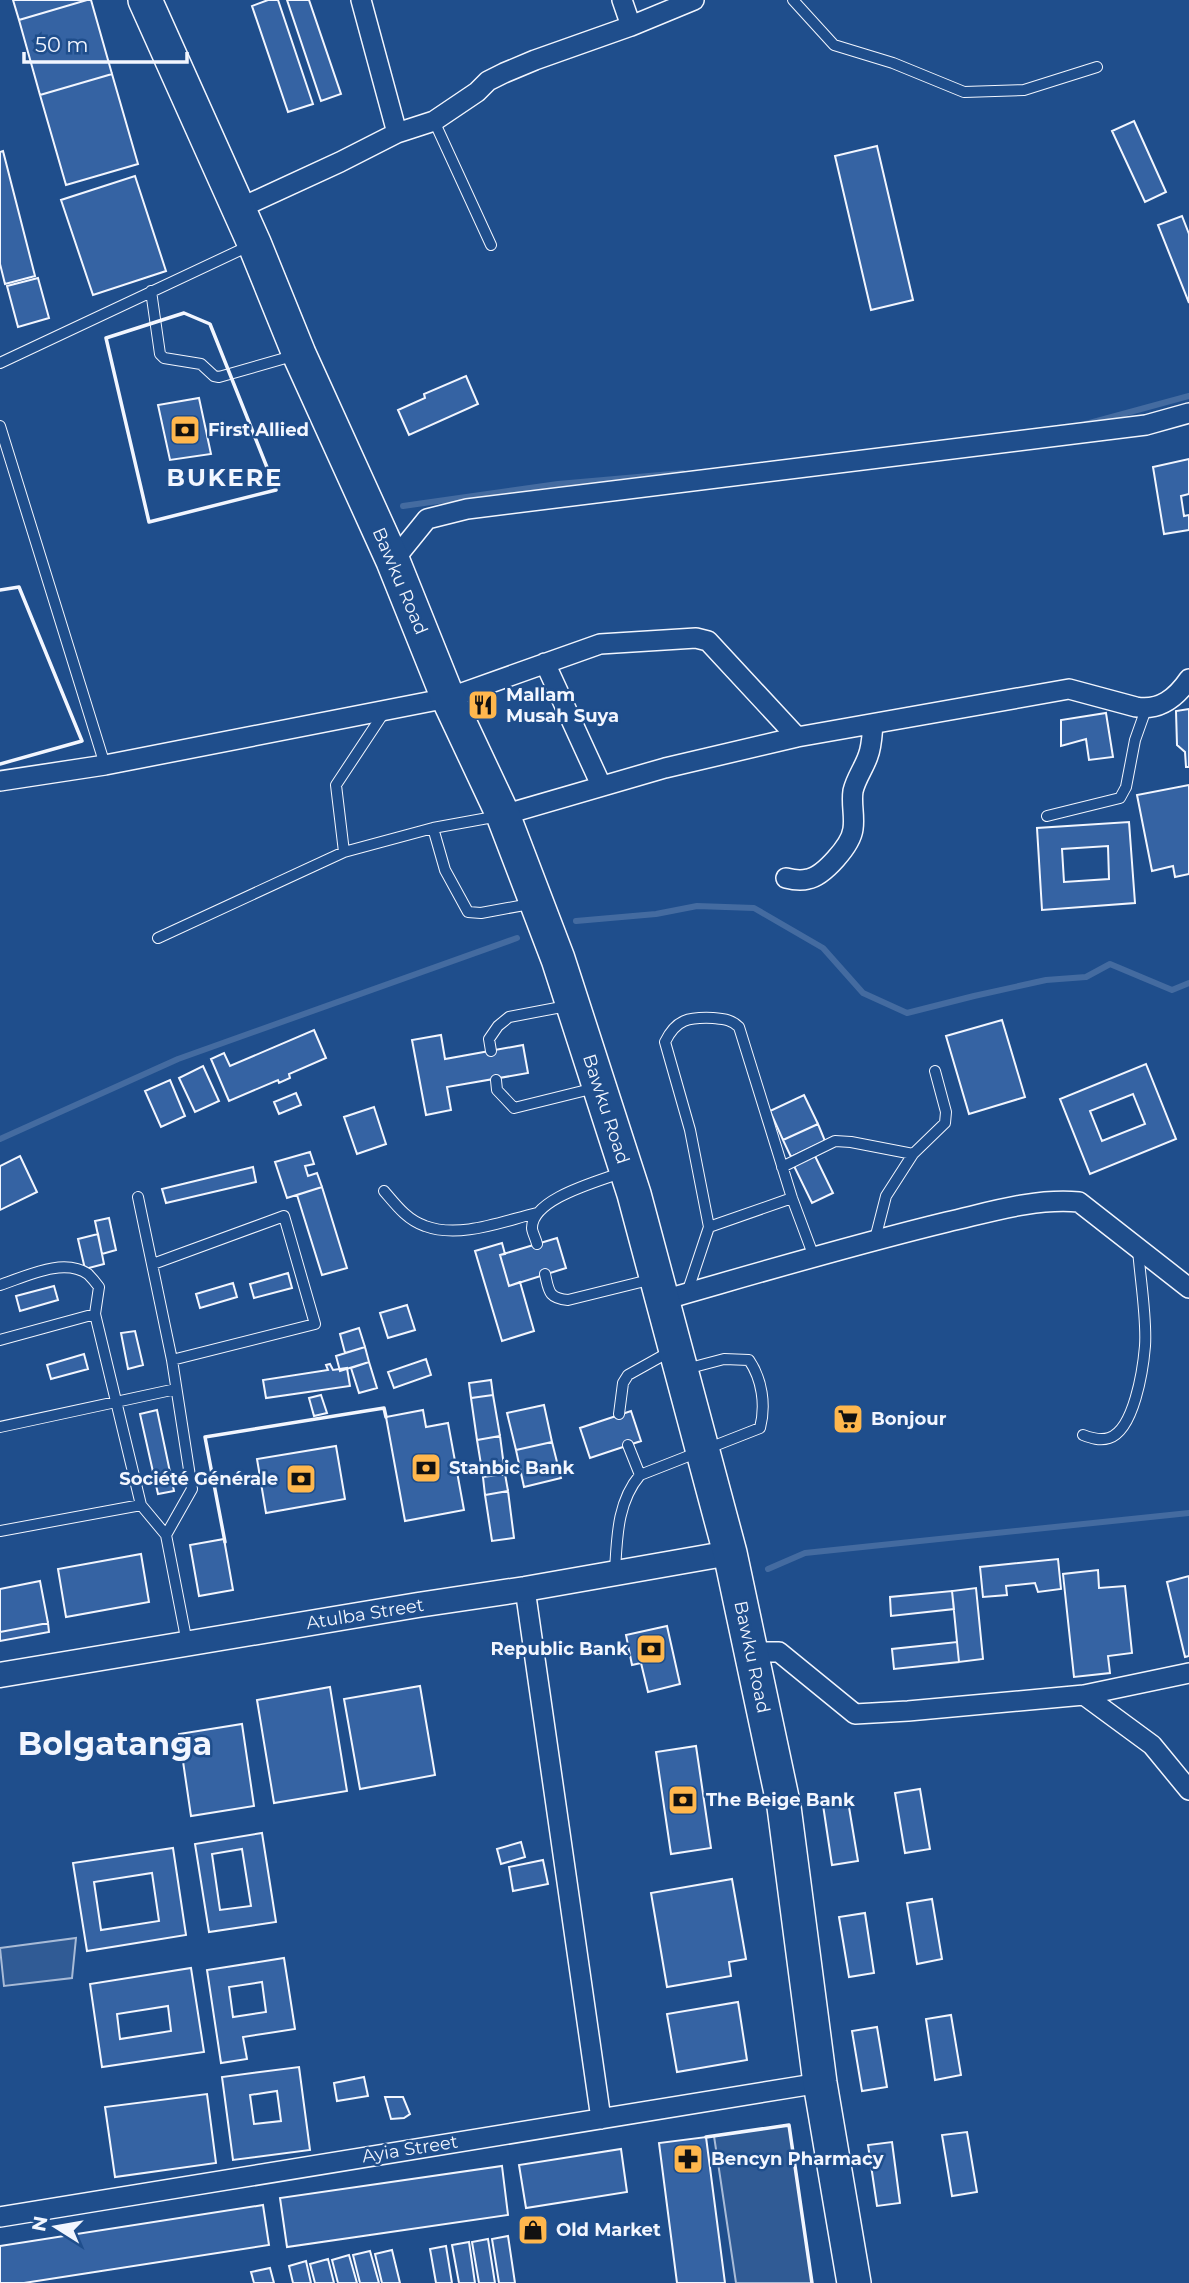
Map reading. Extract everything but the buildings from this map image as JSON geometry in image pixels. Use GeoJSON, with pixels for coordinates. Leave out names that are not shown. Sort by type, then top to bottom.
{"type":"FeatureCollection","features":[{"type":"Feature","properties":{"kind":"highway","name":"Bawku Road"},"geometry":{"type":"LineString","coordinates":[[145,0],[254,243],[299,354],[393,561],[448,698],[503,815],[573,1005],[669,1291],[679,1359],[730,1553],[784,1807],[820,2083],[854,2283]]}},
{"type":"Feature","properties":{"kind":"street"},"geometry":{"type":"LineString","coordinates":[[361,0],[397,133]]}},
{"type":"Feature","properties":{"kind":"street"},"geometry":{"type":"LineString","coordinates":[[622,0],[631,26]]}},
{"type":"Feature","properties":{"kind":"street"},"geometry":{"type":"LineString","coordinates":[[238,209],[397,133],[434,121],[477,92],[488,81],[695,0]]}},
{"type":"Feature","properties":{"kind":"street"},"geometry":{"type":"LineString","coordinates":[[393,561],[427,519],[467,509],[1146,425],[1189,413]]}},
{"type":"Feature","properties":{"kind":"street"},"geometry":{"type":"LineString","coordinates":[[0,780],[105,765],[448,698],[600,644],[696,638],[708,641],[797,737]]}},
{"type":"Feature","properties":{"kind":"street"},"geometry":{"type":"LineString","coordinates":[[545,663],[601,785]]}},
{"type":"Feature","properties":{"kind":"street"},"geometry":{"type":"LineString","coordinates":[[503,815],[664,768],[797,737],[1069,689],[1146,709],[1157,707],[1177,696],[1189,679]]}},
{"type":"Feature","properties":{"kind":"street"},"geometry":{"type":"LineString","coordinates":[[786,878],[810,879],[819,874],[837,857],[852,836],[853,792],[869,754],[873,724]]}},
{"type":"Feature","properties":{"kind":"street"},"geometry":{"type":"LineString","coordinates":[[669,1291],[874,1239],[1028,1203],[1056,1200],[1079,1202],[1189,1288]]}},
{"type":"Feature","properties":{"kind":"street","name":"Atulba Street"},"geometry":{"type":"LineString","coordinates":[[0,1675],[730,1553]]}},
{"type":"Feature","properties":{"kind":"street"},"geometry":{"type":"LineString","coordinates":[[525,1589],[601,2119]]}},
{"type":"Feature","properties":{"kind":"street"},"geometry":{"type":"LineString","coordinates":[[752,1651],[779,1652],[855,1714],[1084,1695],[1189,1673]]}},
{"type":"Feature","properties":{"kind":"street"},"geometry":{"type":"LineString","coordinates":[[1084,1695],[1152,1745],[1189,1790]]}},
{"type":"Feature","properties":{"kind":"street","name":"Ayia Street"},"geometry":{"type":"LineString","coordinates":[[0,2217],[820,2083]]}},
{"type":"Feature","properties":{"kind":"lane"},"geometry":{"type":"LineString","coordinates":[[793,0],[834,45],[893,63],[964,92],[1024,90],[1097,67]]}},
{"type":"Feature","properties":{"kind":"lane"},"geometry":{"type":"LineString","coordinates":[[434,121],[491,246]]}},
{"type":"Feature","properties":{"kind":"lane"},"geometry":{"type":"LineString","coordinates":[[0,363],[254,243]]}},
{"type":"Feature","properties":{"kind":"lane"},"geometry":{"type":"LineString","coordinates":[[151,291],[160,354],[164,358],[201,364],[214,376],[219,377],[299,354]]}},
{"type":"Feature","properties":{"kind":"lane"},"geometry":{"type":"LineString","coordinates":[[0,426],[105,765]]}},
{"type":"Feature","properties":{"kind":"lane"},"geometry":{"type":"LineString","coordinates":[[1047,816],[1120,798],[1126,787],[1135,740],[1146,709]]}},
{"type":"Feature","properties":{"kind":"lane"},"geometry":{"type":"LineString","coordinates":[[344,852],[335,785],[386,710]]}},
{"type":"Feature","properties":{"kind":"lane"},"geometry":{"type":"LineString","coordinates":[[158,938],[344,852],[433,828],[503,815]]}},
{"type":"Feature","properties":{"kind":"lane"},"geometry":{"type":"LineString","coordinates":[[433,828],[445,870],[468,912],[481,913],[537,903]]}},
{"type":"Feature","properties":{"kind":"lane"},"geometry":{"type":"LineString","coordinates":[[491,1051],[489,1040],[498,1026],[509,1017],[573,1005]]}},
{"type":"Feature","properties":{"kind":"lane"},"geometry":{"type":"LineString","coordinates":[[709,1227],[690,1130],[665,1042],[670,1031],[681,1021],[695,1017],[728,1019],[739,1027],[792,1198],[814,1256]]}},
{"type":"Feature","properties":{"kind":"lane"},"geometry":{"type":"LineString","coordinates":[[874,1239],[886,1196],[913,1154],[945,1123],[946,1112],[935,1071]]}},
{"type":"Feature","properties":{"kind":"lane"},"geometry":{"type":"LineString","coordinates":[[496,1080],[498,1090],[514,1108],[599,1087]]}},
{"type":"Feature","properties":{"kind":"lane"},"geometry":{"type":"LineString","coordinates":[[782,1167],[835,1141],[913,1154]]}},
{"type":"Feature","properties":{"kind":"lane"},"geometry":{"type":"LineString","coordinates":[[537,1244],[532,1227],[537,1213],[550,1200],[627,1171]]}},
{"type":"Feature","properties":{"kind":"lane"},"geometry":{"type":"LineString","coordinates":[[384,1192],[404,1213],[425,1226],[454,1230],[537,1213]]}},
{"type":"Feature","properties":{"kind":"lane"},"geometry":{"type":"LineString","coordinates":[[138,1197],[172,1360],[192,1489],[166,1535]]}},
{"type":"Feature","properties":{"kind":"lane"},"geometry":{"type":"LineString","coordinates":[[545,1275],[550,1293],[556,1299],[669,1291],[709,1227],[792,1198]]}},
{"type":"Feature","properties":{"kind":"lane"},"geometry":{"type":"LineString","coordinates":[[153,1264],[284,1216],[315,1324],[172,1360]]}},
{"type":"Feature","properties":{"kind":"lane"},"geometry":{"type":"LineString","coordinates":[[1083,1435],[1095,1440],[1110,1438],[1124,1426],[1132,1409],[1145,1344],[1138,1248]]}},
{"type":"Feature","properties":{"kind":"lane"},"geometry":{"type":"LineString","coordinates":[[0,1285],[46,1270],[70,1266],[88,1274],[99,1287],[95,1314],[141,1506],[166,1535],[187,1644]]}},
{"type":"Feature","properties":{"kind":"lane"},"geometry":{"type":"LineString","coordinates":[[0,1339],[95,1314]]}},
{"type":"Feature","properties":{"kind":"lane"},"geometry":{"type":"LineString","coordinates":[[615,1572],[618,1525],[631,1485],[639,1475],[760,1428],[763,1401],[758,1373],[749,1360],[679,1359],[628,1375],[623,1383],[619,1414]]}},
{"type":"Feature","properties":{"kind":"lane"},"geometry":{"type":"LineString","coordinates":[[0,1427],[176,1389]]}},
{"type":"Feature","properties":{"kind":"lane"},"geometry":{"type":"LineString","coordinates":[[628,1446],[639,1475]]}},
{"type":"Feature","properties":{"kind":"lane"},"geometry":{"type":"LineString","coordinates":[[0,1531],[141,1506]]}},
{"type":"Feature","properties":{"kind":"shaded area"},"geometry":{"type":"Polygon","coordinates":[[[76,1938],[72,1978],[4,1986],[0,1948],[76,1938]]]}},
{"type":"Feature","properties":{"kind":"shaded area"},"geometry":{"type":"Polygon","coordinates":[[[789,2125],[812,2283],[736,2283],[714,2136],[789,2125]]]}},
{"type":"Feature","properties":{"kind":"waterway"},"geometry":{"type":"LineString","coordinates":[[1086,424],[1189,396]]}},
{"type":"Feature","properties":{"kind":"waterway"},"geometry":{"type":"LineString","coordinates":[[403,506],[558,484],[683,473]]}},
{"type":"Feature","properties":{"kind":"waterway"},"geometry":{"type":"LineString","coordinates":[[576,921],[656,914],[697,906],[754,908],[823,948],[863,993],[907,1013],[1046,980],[1086,977],[1110,964],[1172,990],[1189,983]]}},
{"type":"Feature","properties":{"kind":"waterway"},"geometry":{"type":"LineString","coordinates":[[0,1139],[178,1059],[517,938]]}},
{"type":"Feature","properties":{"kind":"waterway"},"geometry":{"type":"LineString","coordinates":[[768,1569],[805,1553],[1189,1513]]}},
{"type":"Feature","properties":{"kind":"wall"},"geometry":{"type":"LineString","coordinates":[[184,313],[210,324],[276,490],[149,522],[106,338],[184,313]]}},
{"type":"Feature","properties":{"kind":"wall"},"geometry":{"type":"LineString","coordinates":[[0,590],[19,587],[82,741],[0,764]]}},
{"type":"Feature","properties":{"kind":"wall"},"geometry":{"type":"LineString","coordinates":[[225,1542],[205,1437],[384,1408],[386,1417]]}},
{"type":"Feature","properties":{"kind":"wall"},"geometry":{"type":"LineString","coordinates":[[706,2137],[789,2125],[812,2283]]}},
{"type":"Feature","properties":{"kind":"place","name":"First Allied"},"geometry":{"type":"Point","coordinates":[185,430]}},
{"type":"Feature","properties":{"kind":"place","name":"Mallam Musah Suya"},"geometry":{"type":"Point","coordinates":[483,705]}},
{"type":"Feature","properties":{"kind":"place","name":"Bonjour"},"geometry":{"type":"Point","coordinates":[848,1419]}},
{"type":"Feature","properties":{"kind":"place","name":"Stanbic Bank"},"geometry":{"type":"Point","coordinates":[426,1468]}},
{"type":"Feature","properties":{"kind":"place","name":"Société Générale"},"geometry":{"type":"Point","coordinates":[301,1479]}},
{"type":"Feature","properties":{"kind":"place","name":"Republic Bank"},"geometry":{"type":"Point","coordinates":[651,1649]}},
{"type":"Feature","properties":{"kind":"place","name":"The Beige Bank"},"geometry":{"type":"Point","coordinates":[683,1800]}},
{"type":"Feature","properties":{"kind":"place","name":"Bencyn Pharmacy"},"geometry":{"type":"Point","coordinates":[688,2159]}},
{"type":"Feature","properties":{"kind":"place","name":"Old Market"},"geometry":{"type":"Point","coordinates":[533,2230]}},
{"type":"Feature","properties":{"kind":"district","name":"BUKERE"},"geometry":{"type":"Point","coordinates":[225,477]}},
{"type":"Feature","properties":{"kind":"district","name":"Bolgatanga"},"geometry":{"type":"Point","coordinates":[115,1743]}}]}
